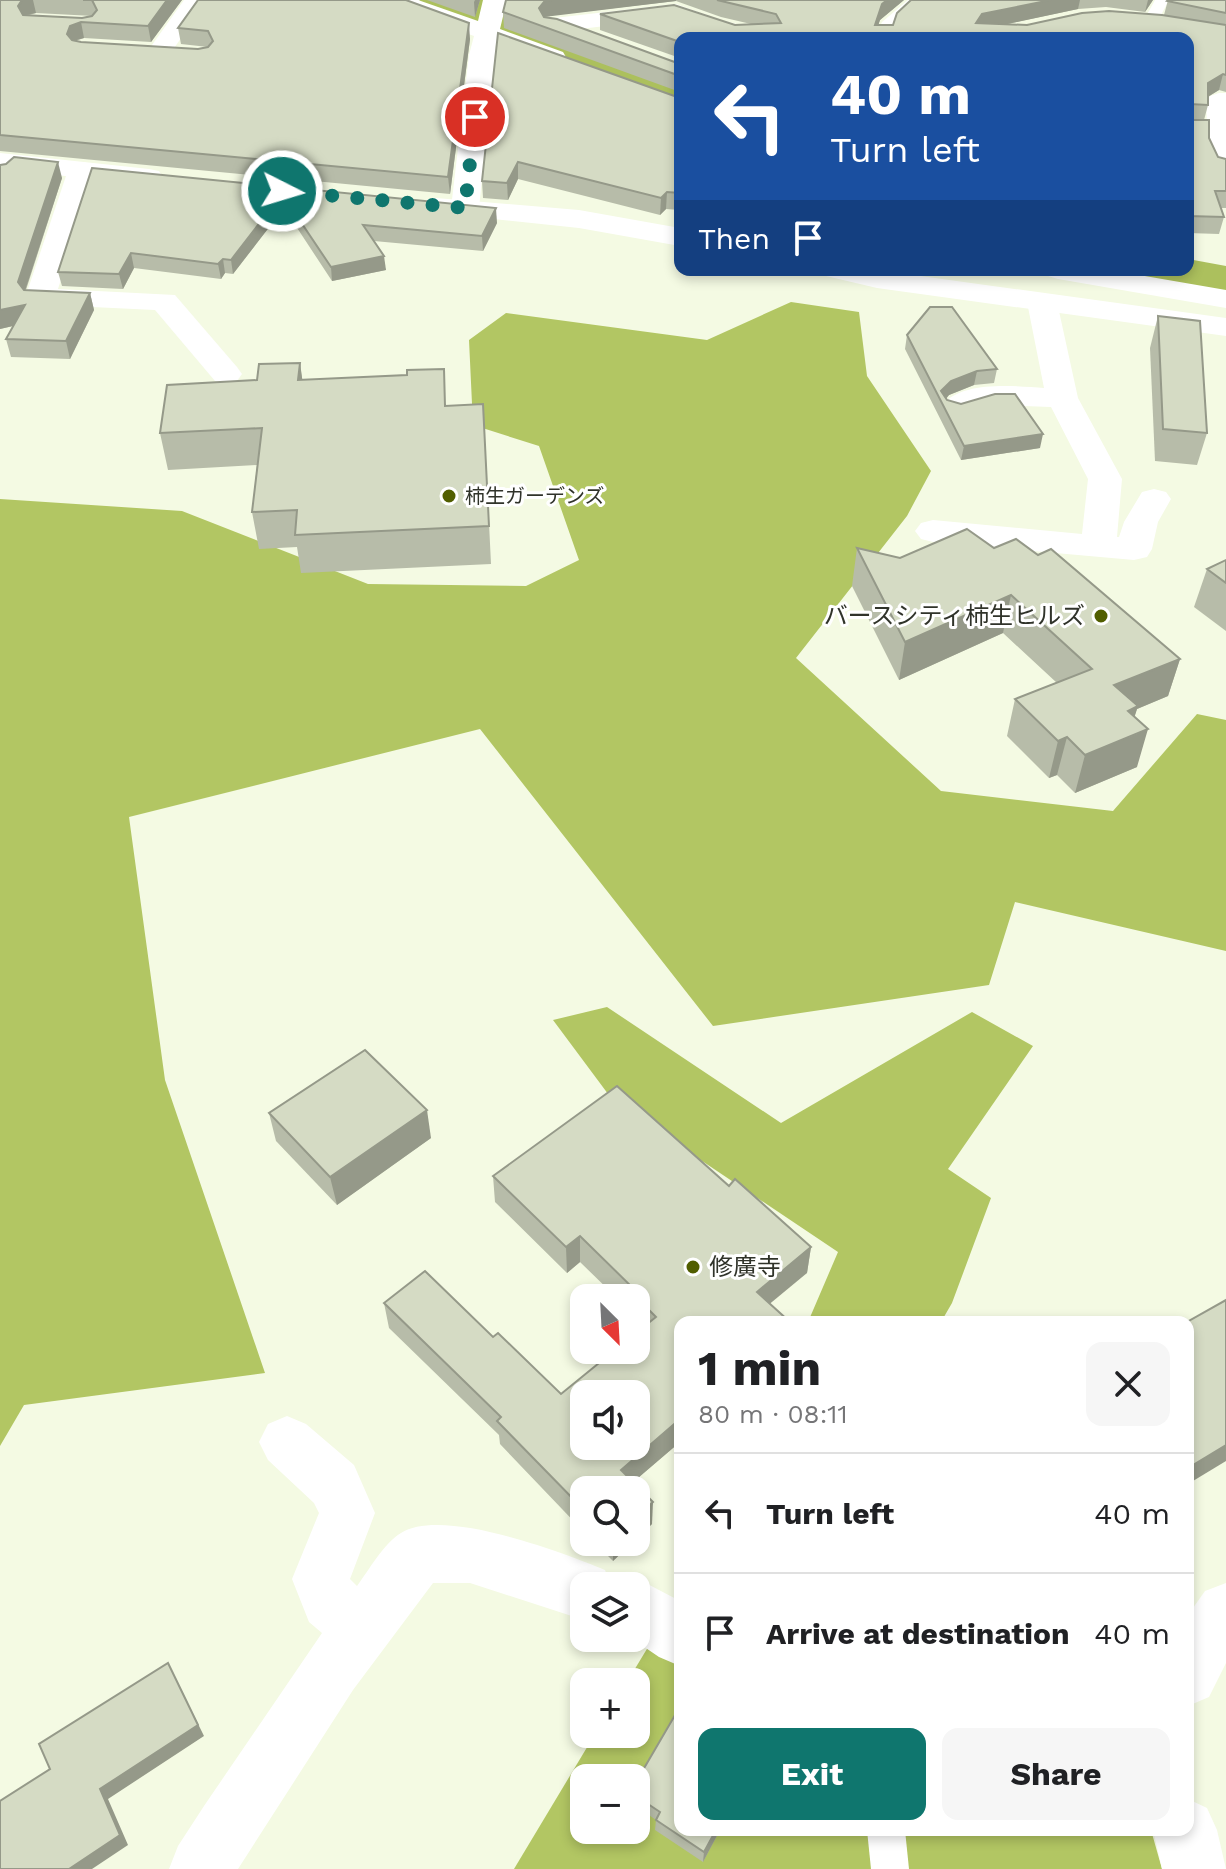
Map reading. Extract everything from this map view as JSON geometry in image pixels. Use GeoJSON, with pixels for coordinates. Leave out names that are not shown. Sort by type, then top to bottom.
{"type":"FeatureCollection","features":[{"type":"Feature","properties":{"kind":"street"},"geometry":{"type":"LineString","coordinates":[[159,52],[193,4],[204,0]]}},
{"type":"Feature","properties":{"kind":"street"},"geometry":{"type":"LineString","coordinates":[[386,0],[490,18],[554,25],[610,45]]}},
{"type":"Feature","properties":{"kind":"street"},"geometry":{"type":"LineString","coordinates":[[554,25],[676,5],[712,25],[741,32]]}},
{"type":"Feature","properties":{"kind":"street"},"geometry":{"type":"LineString","coordinates":[[1121,18],[1156,11]]}},
{"type":"Feature","properties":{"kind":"street"},"geometry":{"type":"LineString","coordinates":[[451,47],[490,18]]}},
{"type":"Feature","properties":{"kind":"street"},"geometry":{"type":"LineString","coordinates":[[490,18],[571,63]]}},
{"type":"Feature","properties":{"kind":"street"},"geometry":{"type":"LineString","coordinates":[[465,208],[490,18]]}},
{"type":"Feature","properties":{"kind":"street"},"geometry":{"type":"LineString","coordinates":[[130,51],[187,54]]}},
{"type":"Feature","properties":{"kind":"street"},"geometry":{"type":"LineString","coordinates":[[1226,101],[1219,101],[1209,129],[1226,167]]}},
{"type":"Feature","properties":{"kind":"street"},"geometry":{"type":"LineString","coordinates":[[4,165],[175,180]]}},
{"type":"Feature","properties":{"kind":"street"},"geometry":{"type":"LineString","coordinates":[[82,170],[40,298],[164,301],[226,374]]}},
{"type":"Feature","properties":{"kind":"street"},"geometry":{"type":"LineString","coordinates":[[404,203],[579,219],[674,236]]}},
{"type":"Feature","properties":{"kind":"street"},"geometry":{"type":"LineString","coordinates":[[863,276],[1226,327]]}},
{"type":"Feature","properties":{"kind":"street"},"geometry":{"type":"LineString","coordinates":[[1093,276],[1226,299]]}},
{"type":"Feature","properties":{"kind":"street"},"geometry":{"type":"LineString","coordinates":[[1042,302],[1062,398],[1105,479],[1098,545]]}},
{"type":"Feature","properties":{"kind":"street"},"geometry":{"type":"LineString","coordinates":[[958,406],[989,395],[1062,398]]}},
{"type":"Feature","properties":{"kind":"street"},"geometry":{"type":"LineString","coordinates":[[933,531],[1134,549],[1141,522],[1154,499]]}},
{"type":"Feature","properties":{"kind":"street"},"geometry":{"type":"LineString","coordinates":[[287,1442],[334,1484],[347,1513],[321,1579],[330,1601],[359,1627]]}},
{"type":"Feature","properties":{"kind":"street"},"geometry":{"type":"LineString","coordinates":[[201,1869],[283,1737],[359,1627],[419,1554],[470,1555],[570,1587]]}},
{"type":"Feature","properties":{"kind":"street"},"geometry":{"type":"LineString","coordinates":[[1194,1657],[1226,1612]]}},
{"type":"Feature","properties":{"kind":"street"},"geometry":{"type":"LineString","coordinates":[[650,1616],[674,1632]]}},
{"type":"Feature","properties":{"kind":"street"},"geometry":{"type":"LineString","coordinates":[[1186,1836],[1194,1869]]}},
{"type":"Feature","properties":{"kind":"lane"},"geometry":{"type":"LineString","coordinates":[[884,32],[887,25],[916,0]]}},
{"type":"Feature","properties":{"kind":"lane"},"geometry":{"type":"LineString","coordinates":[[1156,11],[1226,34]]}},
{"type":"Feature","properties":{"kind":"lane"},"geometry":{"type":"LineString","coordinates":[[887,1836],[890,1869]]}},
{"type":"Feature","properties":{"kind":"green space"},"geometry":{"type":"Polygon","coordinates":[[[791,302],[859,312],[867,376],[931,471],[907,516],[796,658],[941,791],[1113,811],[1197,714],[1226,720],[1226,951],[1015,902],[989,985],[713,1026],[480,729],[129,817],[165,1080],[265,1373],[24,1405],[0,1446],[0,499],[182,511],[368,584],[526,586],[579,560],[539,446],[473,425],[469,340],[506,313],[707,340],[791,302]]]}},
{"type":"Feature","properties":{"kind":"green space"},"geometry":{"type":"Polygon","coordinates":[[[607,1007],[781,1123],[972,1012],[1033,1046],[948,1169],[991,1198],[944,1316],[811,1316],[838,1252],[614,1102],[553,1020],[607,1007]]]}},
{"type":"Feature","properties":{"kind":"green space"},"geometry":{"type":"Polygon","coordinates":[[[674,1604],[674,1836],[1153,1836],[1162,1869],[514,1869],[570,1776],[570,1844],[650,1844],[650,1764],[577,1764],[587,1748],[650,1748],[650,1668],[635,1668],[645,1652],[650,1652],[650,1644],[674,1604]]]}},
{"type":"Feature","properties":{"kind":"building"},"geometry":{"type":"Polygon","coordinates":[[[0,0],[22,0],[18,6],[23,15],[82,18],[92,16],[97,10],[92,0],[167,0],[148,26],[81,22],[70,26],[67,34],[72,40],[81,42],[198,49],[208,47],[213,41],[208,31],[178,28],[198,0],[406,0],[469,23],[448,177],[0,135],[0,0]]]}},
{"type":"Feature","properties":{"kind":"building"},"geometry":{"type":"Polygon","coordinates":[[[506,0],[551,0],[539,8],[544,17],[674,62],[674,74],[503,12],[506,0]]]}},
{"type":"Feature","properties":{"kind":"building"},"geometry":{"type":"Polygon","coordinates":[[[717,0],[887,0],[882,4],[875,25],[893,25],[897,13],[911,0],[1051,0],[982,14],[976,23],[1027,25],[1082,13],[1109,11],[1162,15],[1226,25],[1226,75],[1208,83],[1208,105],[1194,104],[1194,32],[674,32],[674,40],[600,14],[674,5],[735,25],[781,23],[776,14],[717,0]]]}},
{"type":"Feature","properties":{"kind":"building"},"geometry":{"type":"Polygon","coordinates":[[[1226,0],[1226,13],[1167,1],[1226,0]]]}},
{"type":"Feature","properties":{"kind":"building"},"geometry":{"type":"Polygon","coordinates":[[[498,33],[674,96],[674,193],[667,192],[661,198],[518,162],[507,183],[482,181],[498,33]]]}},
{"type":"Feature","properties":{"kind":"building"},"geometry":{"type":"Polygon","coordinates":[[[1194,120],[1209,120],[1209,138],[1218,157],[1226,159],[1226,191],[1215,191],[1224,217],[1194,216],[1194,120]]]}},
{"type":"Feature","properties":{"kind":"building"},"geometry":{"type":"Polygon","coordinates":[[[14,157],[58,162],[18,282],[24,290],[90,293],[66,341],[6,339],[25,305],[0,310],[0,165],[14,157]]]}},
{"type":"Feature","properties":{"kind":"building"},"geometry":{"type":"Polygon","coordinates":[[[92,168],[496,208],[482,236],[363,225],[384,256],[331,267],[282,194],[231,260],[223,259],[218,264],[131,253],[119,274],[58,272],[92,168]]]}},
{"type":"Feature","properties":{"kind":"building"},"geometry":{"type":"Polygon","coordinates":[[[930,307],[952,307],[997,369],[977,371],[951,381],[941,391],[947,400],[961,404],[995,394],[1015,394],[1043,434],[964,446],[907,335],[930,307]]]}},
{"type":"Feature","properties":{"kind":"building"},"geometry":{"type":"Polygon","coordinates":[[[1158,316],[1200,321],[1207,433],[1163,429],[1158,316]]]}},
{"type":"Feature","properties":{"kind":"building"},"geometry":{"type":"Polygon","coordinates":[[[300,363],[298,380],[407,375],[407,370],[444,369],[445,406],[483,404],[489,526],[295,535],[297,510],[252,512],[262,428],[160,433],[167,385],[257,380],[259,364],[300,363]]]}},
{"type":"Feature","properties":{"kind":"building"},"geometry":{"type":"Polygon","coordinates":[[[967,529],[994,548],[1016,539],[1038,555],[1051,549],[1180,659],[1114,685],[1138,706],[1128,711],[1148,729],[1085,755],[1067,737],[1058,741],[1015,699],[1092,669],[1011,595],[905,642],[857,548],[900,558],[967,529]]]}},
{"type":"Feature","properties":{"kind":"building"},"geometry":{"type":"Polygon","coordinates":[[[1226,560],[1226,583],[1207,569],[1226,560]]]}},
{"type":"Feature","properties":{"kind":"building"},"geometry":{"type":"Polygon","coordinates":[[[365,1050],[427,1110],[330,1177],[269,1113],[365,1050]]]}},
{"type":"Feature","properties":{"kind":"building"},"geometry":{"type":"Polygon","coordinates":[[[617,1086],[729,1186],[735,1179],[811,1247],[757,1292],[783,1316],[674,1316],[674,1424],[650,1445],[650,1380],[578,1380],[598,1364],[650,1364],[650,1322],[656,1317],[650,1311],[650,1284],[629,1284],[580,1236],[566,1247],[493,1176],[617,1086]]]}},
{"type":"Feature","properties":{"kind":"building"},"geometry":{"type":"Polygon","coordinates":[[[425,1271],[493,1337],[498,1333],[561,1394],[570,1387],[570,1460],[633,1460],[621,1470],[627,1476],[570,1476],[570,1496],[497,1421],[501,1417],[384,1303],[425,1271]]]}},
{"type":"Feature","properties":{"kind":"building"},"geometry":{"type":"Polygon","coordinates":[[[1226,1300],[1226,1445],[1194,1464],[1194,1318],[1226,1300]]]}},
{"type":"Feature","properties":{"kind":"building"},"geometry":{"type":"Polygon","coordinates":[[[168,1663],[198,1725],[100,1789],[120,1835],[69,1869],[0,1869],[0,1801],[50,1769],[39,1744],[168,1663]]]}},
{"type":"Feature","properties":{"kind":"building"},"geometry":{"type":"Polygon","coordinates":[[[674,1717],[674,1832],[656,1820],[660,1812],[650,1805],[650,1764],[646,1764],[674,1717]]]}},
{"type":"Feature","properties":{"kind":"building"},"geometry":{"type":"Polygon","coordinates":[[[680,1836],[713,1836],[704,1852],[680,1836]]]}},
{"type":"Feature","properties":{"kind":"waterway"},"geometry":{"type":"LineString","coordinates":[[443,0],[674,87]]}},
{"type":"Feature","properties":{"kind":"waterway"},"geometry":{"type":"LineString","coordinates":[[1180,276],[1226,284]]}},
{"type":"Feature","properties":{"kind":"place","name":"柿生ガーデンズ"},"geometry":{"type":"Point","coordinates":[449,496]}},
{"type":"Feature","properties":{"kind":"place","name":"バースシティ柿生ヒルズ"},"geometry":{"type":"Point","coordinates":[1101,616]}},
{"type":"Feature","properties":{"kind":"place","name":"修廣寺"},"geometry":{"type":"Point","coordinates":[693,1267]}},
{"type":"Feature","properties":{"kind":"route"},"geometry":{"type":"LineString","coordinates":[[282,191],[465,208],[475,117]]}}]}
